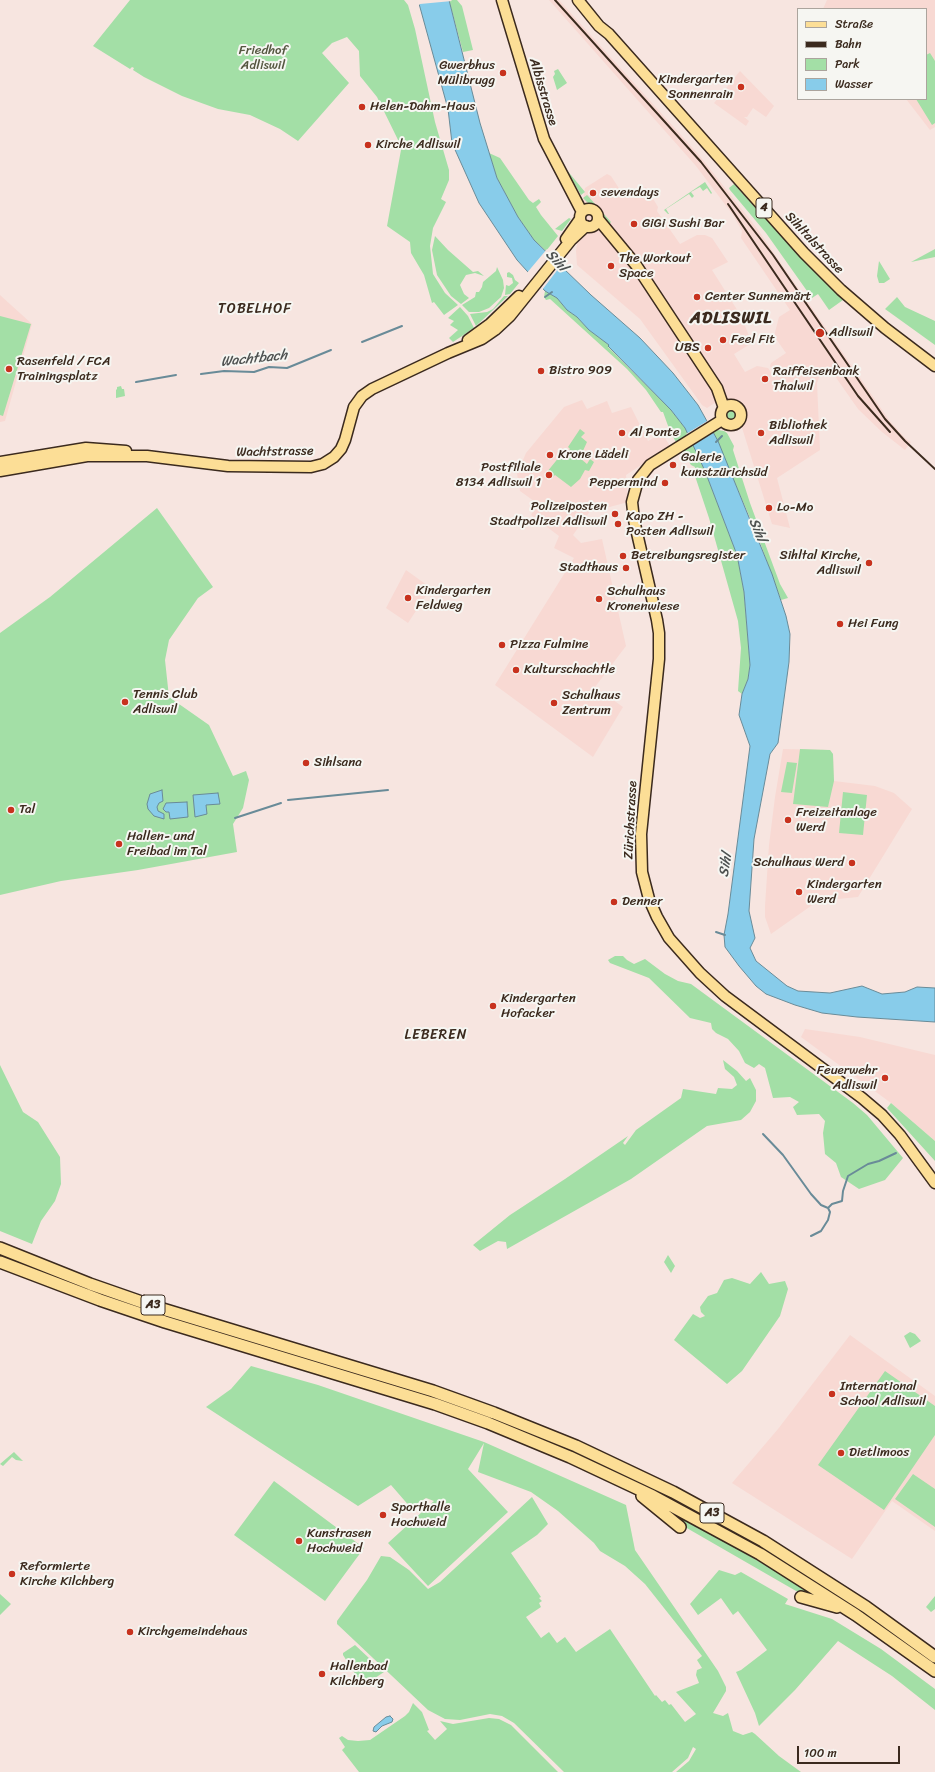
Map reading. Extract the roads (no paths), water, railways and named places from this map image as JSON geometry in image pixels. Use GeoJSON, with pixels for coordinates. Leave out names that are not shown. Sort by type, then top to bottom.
{"type":"FeatureCollection","features":[{"type":"Feature","properties":{"kind":"highway","name":"A3"},"geometry":{"type":"LineString","coordinates":[[0,1248],[90,1284],[176,1313],[433,1391],[494,1413],[576,1446],[648,1480],[756,1537],[866,1606],[935,1656]]}},
{"type":"Feature","properties":{"kind":"highway","name":"A3"},"geometry":{"type":"LineString","coordinates":[[0,1262],[93,1298],[165,1322],[379,1386],[454,1411],[523,1437],[613,1477],[707,1524],[753,1550],[856,1614],[935,1671]]}},
{"type":"Feature","properties":{"kind":"highway"},"geometry":{"type":"LineString","coordinates":[[613,1477],[650,1502],[680,1527]]}},
{"type":"Feature","properties":{"kind":"highway"},"geometry":{"type":"LineString","coordinates":[[801,1597],[822,1602],[856,1614]]}},
{"type":"Feature","properties":{"kind":"main road","name":"Albisstrasse"},"geometry":{"type":"LineString","coordinates":[[502,0],[544,139],[556,164],[588,219],[612,236],[636,265],[717,388],[727,406]]}},
{"type":"Feature","properties":{"kind":"main road","name":"Sihltalstrasse"},"geometry":{"type":"LineString","coordinates":[[581,2],[599,26],[609,34],[804,253],[841,290],[884,328],[935,366]]}},
{"type":"Feature","properties":{"kind":"main road","name":"Wachtstrasse"},"geometry":{"type":"LineString","coordinates":[[0,462],[87,452],[147,456],[222,466],[304,467],[323,464],[334,457],[341,450],[354,407],[362,396],[372,389],[448,353],[476,342],[495,330],[510,316],[530,287],[563,246],[588,219]]}},
{"type":"Feature","properties":{"kind":"main road"},"geometry":{"type":"LineString","coordinates":[[727,406],[736,406],[741,411],[742,416],[740,421],[736,424],[731,426],[719,422],[721,415],[727,406]]}},
{"type":"Feature","properties":{"kind":"main road","name":"Zürichstrasse"},"geometry":{"type":"LineString","coordinates":[[719,422],[650,465],[641,475],[635,487],[632,502],[634,520],[659,633],[659,659],[641,834],[642,872],[649,899],[669,938],[700,973],[725,996],[862,1098],[882,1115],[900,1135],[935,1183]]}},
{"type":"Feature","properties":{"kind":"main road","name":"Wachtstrasse"},"geometry":{"type":"LineString","coordinates":[[0,471],[87,452]]}},
{"type":"Feature","properties":{"kind":"water"},"geometry":{"type":"Polygon","coordinates":[[[418,0],[449,0],[480,123],[497,178],[518,217],[534,240],[591,295],[640,338],[673,373],[698,405],[718,441],[772,574],[786,616],[790,634],[789,662],[778,743],[770,754],[754,839],[749,911],[755,938],[750,948],[756,961],[787,986],[798,991],[830,993],[862,986],[882,994],[905,992],[917,987],[935,988],[935,1022],[857,1017],[822,1013],[795,1005],[766,994],[756,986],[725,947],[724,935],[750,746],[739,715],[742,694],[748,679],[750,665],[744,592],[737,555],[705,471],[685,428],[671,410],[608,346],[609,345],[589,330],[577,317],[567,310],[557,298],[545,291],[517,260],[479,203],[452,143],[448,109],[418,0]]]}},
{"type":"Feature","properties":{"kind":"water"},"geometry":{"type":"Polygon","coordinates":[[[162,790],[163,801],[159,803],[157,807],[158,811],[164,814],[164,819],[154,816],[148,809],[147,804],[150,794],[162,790]]]}},
{"type":"Feature","properties":{"kind":"water"},"geometry":{"type":"Polygon","coordinates":[[[218,793],[220,804],[206,805],[207,814],[195,817],[193,795],[218,793]]]}},
{"type":"Feature","properties":{"kind":"water"},"geometry":{"type":"Polygon","coordinates":[[[187,802],[188,817],[170,819],[169,812],[166,812],[163,809],[166,803],[187,802]]]}},
{"type":"Feature","properties":{"kind":"water"},"geometry":{"type":"Polygon","coordinates":[[[390,1716],[393,1719],[392,1722],[382,1726],[376,1732],[373,1731],[374,1727],[386,1717],[390,1716]]]}},
{"type":"Feature","properties":{"kind":"waterway","name":"Wachtbach"},"geometry":{"type":"LineString","coordinates":[[545,297],[552,292]]}},
{"type":"Feature","properties":{"kind":"waterway","name":"Wachtbach"},"geometry":{"type":"LineString","coordinates":[[362,342],[402,326]]}},
{"type":"Feature","properties":{"kind":"waterway","name":"Wachtbach"},"geometry":{"type":"LineString","coordinates":[[201,374],[224,371],[254,372],[269,367],[287,368],[331,350]]}},
{"type":"Feature","properties":{"kind":"waterway","name":"Wachtbach"},"geometry":{"type":"LineString","coordinates":[[136,382],[176,375]]}},
{"type":"Feature","properties":{"kind":"waterway"},"geometry":{"type":"LineString","coordinates":[[716,442],[722,436]]}},
{"type":"Feature","properties":{"kind":"waterway"},"geometry":{"type":"LineString","coordinates":[[288,800],[388,790]]}},
{"type":"Feature","properties":{"kind":"waterway"},"geometry":{"type":"LineString","coordinates":[[235,818],[281,803]]}},
{"type":"Feature","properties":{"kind":"waterway"},"geometry":{"type":"LineString","coordinates":[[716,932],[725,935]]}},
{"type":"Feature","properties":{"kind":"waterway"},"geometry":{"type":"LineString","coordinates":[[763,1134],[783,1155],[811,1194],[821,1205],[828,1208]]}},
{"type":"Feature","properties":{"kind":"waterway"},"geometry":{"type":"LineString","coordinates":[[811,1236],[821,1231],[828,1220],[830,1212],[828,1208],[832,1204],[842,1201],[843,1191],[848,1176],[868,1164],[879,1161],[896,1153]]}},
{"type":"Feature","properties":{"kind":"railway"},"geometry":{"type":"LineString","coordinates":[[555,0],[701,162],[773,255],[885,419],[905,441],[935,469]]}},
{"type":"Feature","properties":{"kind":"railway"},"geometry":{"type":"LineString","coordinates":[[728,204],[858,396],[890,432]]}},
{"type":"Feature","properties":{"kind":"place","name":"Gwerbhus Mülibrugg"},"geometry":{"type":"Point","coordinates":[503,73]}},
{"type":"Feature","properties":{"kind":"place","name":"Kindergarten Sonnenrain"},"geometry":{"type":"Point","coordinates":[741,87]}},
{"type":"Feature","properties":{"kind":"place","name":"Helen-Dahm-Haus"},"geometry":{"type":"Point","coordinates":[362,107]}},
{"type":"Feature","properties":{"kind":"place","name":"Kirche Adliswil"},"geometry":{"type":"Point","coordinates":[368,145]}},
{"type":"Feature","properties":{"kind":"place","name":"sevendays"},"geometry":{"type":"Point","coordinates":[593,193]}},
{"type":"Feature","properties":{"kind":"place","name":"GiGi Sushi Bar"},"geometry":{"type":"Point","coordinates":[634,224]}},
{"type":"Feature","properties":{"kind":"place","name":"The Workout Space"},"geometry":{"type":"Point","coordinates":[611,266]}},
{"type":"Feature","properties":{"kind":"place","name":"Center Sunnemärt"},"geometry":{"type":"Point","coordinates":[697,297]}},
{"type":"Feature","properties":{"kind":"place","name":"Adliswil"},"geometry":{"type":"Point","coordinates":[820,333]}},
{"type":"Feature","properties":{"kind":"place","name":"Feel Fit"},"geometry":{"type":"Point","coordinates":[723,340]}},
{"type":"Feature","properties":{"kind":"place","name":"UBS"},"geometry":{"type":"Point","coordinates":[708,348]}},
{"type":"Feature","properties":{"kind":"place","name":"Rasenfeld / FCA Trainingsplatz"},"geometry":{"type":"Point","coordinates":[9,369]}},
{"type":"Feature","properties":{"kind":"place","name":"Bistro 909"},"geometry":{"type":"Point","coordinates":[541,371]}},
{"type":"Feature","properties":{"kind":"place","name":"Raiffeisenbank Thalwil"},"geometry":{"type":"Point","coordinates":[765,379]}},
{"type":"Feature","properties":{"kind":"place","name":"Al Ponte"},"geometry":{"type":"Point","coordinates":[622,433]}},
{"type":"Feature","properties":{"kind":"place","name":"Bibliothek Adliswil"},"geometry":{"type":"Point","coordinates":[761,433]}},
{"type":"Feature","properties":{"kind":"place","name":"Krone Lädeli"},"geometry":{"type":"Point","coordinates":[550,455]}},
{"type":"Feature","properties":{"kind":"place","name":"Galerie kunstzürichsüd"},"geometry":{"type":"Point","coordinates":[673,465]}},
{"type":"Feature","properties":{"kind":"place","name":"Postfiliale 8134 Adliswil 1"},"geometry":{"type":"Point","coordinates":[549,475]}},
{"type":"Feature","properties":{"kind":"place","name":"Peppermind"},"geometry":{"type":"Point","coordinates":[665,483]}},
{"type":"Feature","properties":{"kind":"place","name":"Lo-Mo"},"geometry":{"type":"Point","coordinates":[769,508]}},
{"type":"Feature","properties":{"kind":"place","name":"Polizeiposten Stadtpolizei Adliswil"},"geometry":{"type":"Point","coordinates":[615,514]}},
{"type":"Feature","properties":{"kind":"place","name":"Kapo ZH - Posten Adliswil"},"geometry":{"type":"Point","coordinates":[618,524]}},
{"type":"Feature","properties":{"kind":"place","name":"Betreibungsregister"},"geometry":{"type":"Point","coordinates":[623,556]}},
{"type":"Feature","properties":{"kind":"place","name":"Sihltal Kirche, Adliswil"},"geometry":{"type":"Point","coordinates":[869,563]}},
{"type":"Feature","properties":{"kind":"place","name":"Stadthaus"},"geometry":{"type":"Point","coordinates":[626,568]}},
{"type":"Feature","properties":{"kind":"place","name":"Kindergarten Feldweg"},"geometry":{"type":"Point","coordinates":[408,598]}},
{"type":"Feature","properties":{"kind":"place","name":"Schulhaus Kronenwiese"},"geometry":{"type":"Point","coordinates":[599,599]}},
{"type":"Feature","properties":{"kind":"place","name":"Hei Fung"},"geometry":{"type":"Point","coordinates":[840,624]}},
{"type":"Feature","properties":{"kind":"place","name":"Pizza Fulmine"},"geometry":{"type":"Point","coordinates":[502,645]}},
{"type":"Feature","properties":{"kind":"place","name":"Kulturschachtle"},"geometry":{"type":"Point","coordinates":[516,670]}},
{"type":"Feature","properties":{"kind":"place","name":"Tennis Club Adliswil"},"geometry":{"type":"Point","coordinates":[125,702]}},
{"type":"Feature","properties":{"kind":"place","name":"Schulhaus Zentrum"},"geometry":{"type":"Point","coordinates":[554,703]}},
{"type":"Feature","properties":{"kind":"place","name":"Sihlsana"},"geometry":{"type":"Point","coordinates":[306,763]}},
{"type":"Feature","properties":{"kind":"place","name":"Tal"},"geometry":{"type":"Point","coordinates":[11,810]}},
{"type":"Feature","properties":{"kind":"place","name":"Freizeitanlage Werd"},"geometry":{"type":"Point","coordinates":[788,820]}},
{"type":"Feature","properties":{"kind":"place","name":"Hallen- und Freibad im Tal"},"geometry":{"type":"Point","coordinates":[119,844]}},
{"type":"Feature","properties":{"kind":"place","name":"Schulhaus Werd"},"geometry":{"type":"Point","coordinates":[852,863]}},
{"type":"Feature","properties":{"kind":"place","name":"Kindergarten Werd"},"geometry":{"type":"Point","coordinates":[799,892]}},
{"type":"Feature","properties":{"kind":"place","name":"Denner"},"geometry":{"type":"Point","coordinates":[614,902]}},
{"type":"Feature","properties":{"kind":"place","name":"Kindergarten Hofacker"},"geometry":{"type":"Point","coordinates":[493,1006]}},
{"type":"Feature","properties":{"kind":"place","name":"Feuerwehr Adliswil"},"geometry":{"type":"Point","coordinates":[885,1078]}},
{"type":"Feature","properties":{"kind":"place","name":"International School Adliswil"},"geometry":{"type":"Point","coordinates":[832,1394]}},
{"type":"Feature","properties":{"kind":"place","name":"Dietlimoos"},"geometry":{"type":"Point","coordinates":[841,1453]}},
{"type":"Feature","properties":{"kind":"place","name":"Sporthalle Hochweid"},"geometry":{"type":"Point","coordinates":[383,1515]}},
{"type":"Feature","properties":{"kind":"place","name":"Kunstrasen Hochweid"},"geometry":{"type":"Point","coordinates":[299,1541]}},
{"type":"Feature","properties":{"kind":"place","name":"Reformierte Kirche Kilchberg"},"geometry":{"type":"Point","coordinates":[12,1574]}},
{"type":"Feature","properties":{"kind":"place","name":"Kirchgemeindehaus"},"geometry":{"type":"Point","coordinates":[130,1632]}},
{"type":"Feature","properties":{"kind":"place","name":"Hallenbad Kilchberg"},"geometry":{"type":"Point","coordinates":[322,1674]}},
{"type":"Feature","properties":{"kind":"district","name":"TOBELHOF"},"geometry":{"type":"Point","coordinates":[255,309]}},
{"type":"Feature","properties":{"kind":"district","name":"ADLISWIL"},"geometry":{"type":"Point","coordinates":[731,319]}},
{"type":"Feature","properties":{"kind":"district","name":"LEBEREN"},"geometry":{"type":"Point","coordinates":[436,1035]}},
{"type":"Feature","properties":{"kind":"park label","name":"Friedhof Adliswil"},"geometry":{"type":"Point","coordinates":[263,58]}},
{"type":"Feature","properties":{"kind":"water label","name":"Sihl"},"geometry":{"type":"Point","coordinates":[556,261]}},
{"type":"Feature","properties":{"kind":"water label","name":"Sihl"},"geometry":{"type":"Point","coordinates":[757,530]}},
{"type":"Feature","properties":{"kind":"water label","name":"Sihl"},"geometry":{"type":"Point","coordinates":[726,865]}}]}
